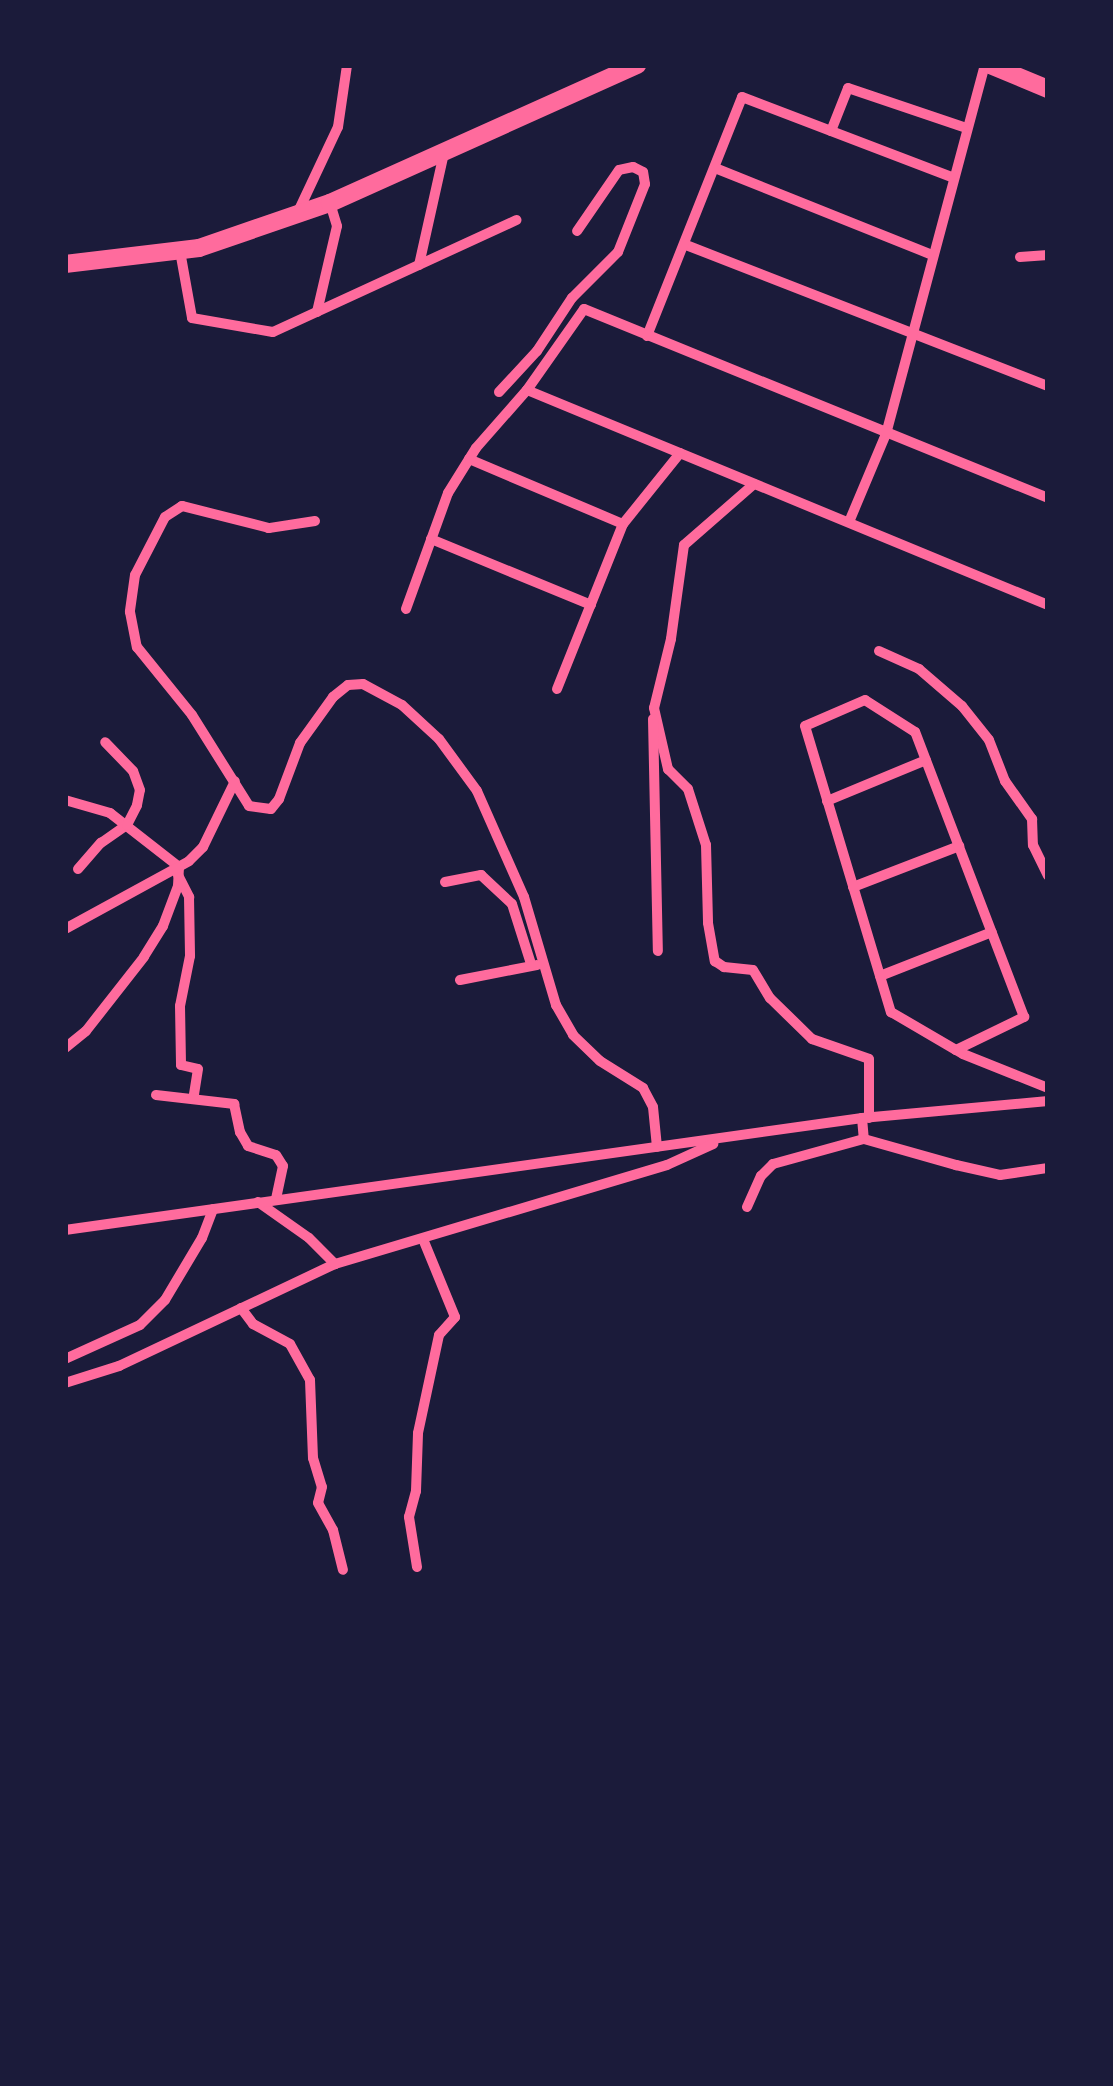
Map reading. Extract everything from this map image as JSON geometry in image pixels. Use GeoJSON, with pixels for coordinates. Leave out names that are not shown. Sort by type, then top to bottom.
{"type":"FeatureCollection","features":[{"type":"Feature","properties":{"kind":"highway"},"geometry":{"type":"LineString","coordinates":[[65,264],[180,251],[330,204],[637,65]]}},
{"type":"Feature","properties":{"kind":"highway"},"geometry":{"type":"LineString","coordinates":[[988,65],[1048,89]]}},
{"type":"Feature","properties":{"kind":"street"},"geometry":{"type":"LineString","coordinates":[[296,215],[338,126],[347,65]]}},
{"type":"Feature","properties":{"kind":"street"},"geometry":{"type":"LineString","coordinates":[[849,522],[886,434],[952,177],[988,65]]}},
{"type":"Feature","properties":{"kind":"street"},"geometry":{"type":"LineString","coordinates":[[831,131],[848,88],[966,128]]}},
{"type":"Feature","properties":{"kind":"street"},"geometry":{"type":"LineString","coordinates":[[648,336],[742,97],[952,177]]}},
{"type":"Feature","properties":{"kind":"street"},"geometry":{"type":"LineString","coordinates":[[418,265],[444,152]]}},
{"type":"Feature","properties":{"kind":"street"},"geometry":{"type":"LineString","coordinates":[[500,392],[537,352],[572,298],[618,252],[645,184],[643,172],[633,166],[619,170],[577,231]]}},
{"type":"Feature","properties":{"kind":"street"},"geometry":{"type":"LineString","coordinates":[[715,168],[932,255]]}},
{"type":"Feature","properties":{"kind":"street"},"geometry":{"type":"LineString","coordinates":[[317,312],[337,226],[330,204]]}},
{"type":"Feature","properties":{"kind":"street"},"geometry":{"type":"LineString","coordinates":[[180,251],[192,318],[273,332],[516,220]]}},
{"type":"Feature","properties":{"kind":"street"},"geometry":{"type":"LineString","coordinates":[[686,245],[1048,386]]}},
{"type":"Feature","properties":{"kind":"street"},"geometry":{"type":"LineString","coordinates":[[1020,257],[1048,255]]}},
{"type":"Feature","properties":{"kind":"street"},"geometry":{"type":"LineString","coordinates":[[572,298],[584,309],[648,336],[1048,498]]}},
{"type":"Feature","properties":{"kind":"street"},"geometry":{"type":"LineString","coordinates":[[406,609],[448,493],[469,459],[527,390],[584,309]]}},
{"type":"Feature","properties":{"kind":"street"},"geometry":{"type":"LineString","coordinates":[[527,390],[1048,605]]}},
{"type":"Feature","properties":{"kind":"street"},"geometry":{"type":"LineString","coordinates":[[557,690],[623,524],[680,453]]}},
{"type":"Feature","properties":{"kind":"street"},"geometry":{"type":"LineString","coordinates":[[469,459],[623,524]]}},
{"type":"Feature","properties":{"kind":"street"},"geometry":{"type":"LineString","coordinates":[[658,951],[650,739],[671,640],[684,546],[754,484]]}},
{"type":"Feature","properties":{"kind":"street"},"geometry":{"type":"LineString","coordinates":[[315,521],[269,528],[182,506],[165,518],[135,575],[130,612],[136,648],[192,715],[249,806],[271,809],[280,799],[300,743],[333,697],[348,685],[363,684],[402,705],[439,739],[476,791],[524,897],[536,964]]}},
{"type":"Feature","properties":{"kind":"street"},"geometry":{"type":"LineString","coordinates":[[431,540],[590,605]]}},
{"type":"Feature","properties":{"kind":"street"},"geometry":{"type":"LineString","coordinates":[[880,652],[919,669],[962,706],[990,740],[1005,781],[1032,819],[1032,845],[1048,876]]}},
{"type":"Feature","properties":{"kind":"street"},"geometry":{"type":"LineString","coordinates":[[956,1050],[1024,1017],[916,732],[864,700],[805,726],[891,1012],[956,1050],[1048,1088]]}},
{"type":"Feature","properties":{"kind":"street"},"geometry":{"type":"LineString","coordinates":[[654,708],[668,770],[688,789],[706,845],[708,923],[715,961],[724,968],[754,970],[770,998],[812,1039],[870,1060],[864,1139]]}},
{"type":"Feature","properties":{"kind":"street"},"geometry":{"type":"LineString","coordinates":[[78,869],[101,843],[126,825],[140,790],[133,771],[105,742]]}},
{"type":"Feature","properties":{"kind":"street"},"geometry":{"type":"LineString","coordinates":[[827,800],[926,760]]}},
{"type":"Feature","properties":{"kind":"street"},"geometry":{"type":"LineString","coordinates":[[65,928],[178,871],[203,846],[235,781]]}},
{"type":"Feature","properties":{"kind":"street"},"geometry":{"type":"LineString","coordinates":[[65,800],[95,806],[126,825],[178,871],[187,886],[190,956],[180,1006],[180,1066],[198,1069],[193,1099]]}},
{"type":"Feature","properties":{"kind":"street"},"geometry":{"type":"LineString","coordinates":[[853,888],[959,846]]}},
{"type":"Feature","properties":{"kind":"street"},"geometry":{"type":"LineString","coordinates":[[65,1048],[86,1031],[144,957],[163,926],[178,871]]}},
{"type":"Feature","properties":{"kind":"street"},"geometry":{"type":"LineString","coordinates":[[445,882],[481,876],[512,904],[536,964],[573,1035],[600,1061],[643,1088],[653,1107],[657,1147]]}},
{"type":"Feature","properties":{"kind":"street"},"geometry":{"type":"LineString","coordinates":[[880,976],[992,932]]}},
{"type":"Feature","properties":{"kind":"street"},"geometry":{"type":"LineString","coordinates":[[460,980],[536,964]]}},
{"type":"Feature","properties":{"kind":"street"},"geometry":{"type":"LineString","coordinates":[[156,1095],[234,1104],[240,1132],[248,1146],[276,1155],[283,1166],[276,1199]]}},
{"type":"Feature","properties":{"kind":"street"},"geometry":{"type":"LineString","coordinates":[[65,1230],[866,1118],[1048,1102]]}},
{"type":"Feature","properties":{"kind":"street"},"geometry":{"type":"LineString","coordinates":[[747,1206],[760,1176],[774,1164],[864,1139],[1000,1175],[1048,1168]]}},
{"type":"Feature","properties":{"kind":"street"},"geometry":{"type":"LineString","coordinates":[[65,1382],[119,1366],[334,1264],[666,1166],[723,1140]]}},
{"type":"Feature","properties":{"kind":"street"},"geometry":{"type":"LineString","coordinates":[[257,1202],[309,1238],[334,1264]]}},
{"type":"Feature","properties":{"kind":"street"},"geometry":{"type":"LineString","coordinates":[[65,1359],[140,1325],[165,1300],[202,1238],[213,1208]]}},
{"type":"Feature","properties":{"kind":"street"},"geometry":{"type":"LineString","coordinates":[[417,1567],[409,1517],[416,1491],[418,1433],[439,1336],[455,1317],[423,1238]]}},
{"type":"Feature","properties":{"kind":"street"},"geometry":{"type":"LineString","coordinates":[[241,1308],[254,1324],[290,1344],[310,1380],[312,1458],[322,1487],[318,1503],[333,1530],[343,1570]]}}]}
